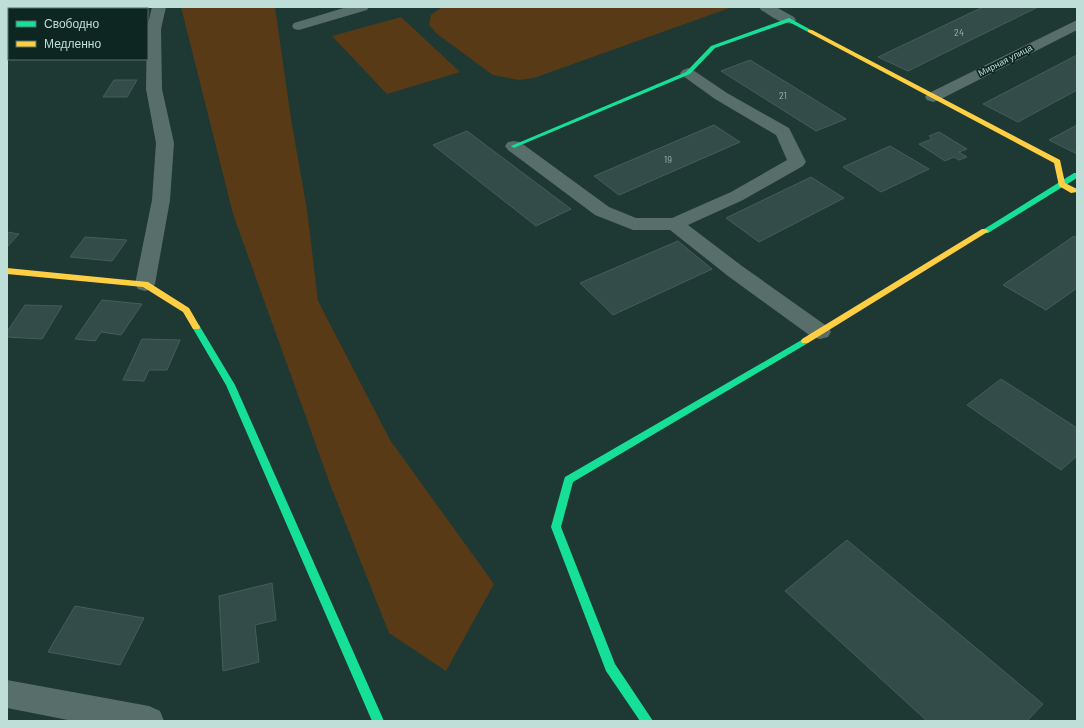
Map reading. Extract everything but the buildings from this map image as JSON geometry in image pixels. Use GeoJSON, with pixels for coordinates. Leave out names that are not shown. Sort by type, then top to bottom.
{"type":"FeatureCollection","features":[{"type":"Feature","properties":{"kind":"street"},"geometry":{"type":"LineString","coordinates":[[145,284],[161,200],[165,143],[154,89],[154,29],[159,7]]}},
{"type":"Feature","properties":{"kind":"street"},"geometry":{"type":"LineString","coordinates":[[299,26],[362,7]]}},
{"type":"Feature","properties":{"kind":"street"},"geometry":{"type":"LineString","coordinates":[[766,7],[1057,162],[1062,184],[1077,192]]}},
{"type":"Feature","properties":{"kind":"street"},"geometry":{"type":"LineString","coordinates":[[514,146],[688,73],[714,47],[789,20]]}},
{"type":"Feature","properties":{"kind":"street","name":"Мирная улица"},"geometry":{"type":"LineString","coordinates":[[933,96],[1077,24]]}},
{"type":"Feature","properties":{"kind":"street"},"geometry":{"type":"LineString","coordinates":[[514,146],[602,211],[633,224],[675,224],[737,196],[798,162],[783,132],[721,96],[688,73]]}},
{"type":"Feature","properties":{"kind":"street"},"geometry":{"type":"LineString","coordinates":[[647,721],[610,667],[556,527],[569,480],[820,332],[1077,175]]}},
{"type":"Feature","properties":{"kind":"street"},"geometry":{"type":"LineString","coordinates":[[675,224],[735,271],[820,332]]}},
{"type":"Feature","properties":{"kind":"street"},"geometry":{"type":"LineString","coordinates":[[7,271],[145,284],[186,310],[230,385],[378,721]]}},
{"type":"Feature","properties":{"kind":"street"},"geometry":{"type":"LineString","coordinates":[[7,694],[149,721]]}},
{"type":"Feature","properties":{"kind":"shaded area"},"geometry":{"type":"Polygon","coordinates":[[[181,7],[275,7],[291,119],[307,210],[318,301],[390,440],[494,584],[446,671],[389,633],[330,484],[233,214],[181,7]]]}},
{"type":"Feature","properties":{"kind":"shaded area"},"geometry":{"type":"Polygon","coordinates":[[[442,7],[732,7],[534,78],[519,80],[493,75],[437,34],[429,25],[431,15],[442,7]]]}},
{"type":"Feature","properties":{"kind":"shaded area"},"geometry":{"type":"Polygon","coordinates":[[[401,17],[460,72],[387,94],[332,36],[401,17]]]}},
{"type":"Feature","properties":{"kind":"traffic: fast"},"geometry":{"type":"LineString","coordinates":[[514,146],[688,73],[713,47],[789,20],[810,31]]}},
{"type":"Feature","properties":{"kind":"traffic: fast"},"geometry":{"type":"LineString","coordinates":[[985,231],[1077,175]]}},
{"type":"Feature","properties":{"kind":"traffic: fast"},"geometry":{"type":"LineString","coordinates":[[196,327],[230,385],[378,721]]}},
{"type":"Feature","properties":{"kind":"traffic: fast"},"geometry":{"type":"LineString","coordinates":[[647,721],[610,667],[556,527],[569,480],[805,341]]}},
{"type":"Feature","properties":{"kind":"traffic: slow"},"geometry":{"type":"LineString","coordinates":[[810,31],[1057,162],[1062,184],[1074,191]]}},
{"type":"Feature","properties":{"kind":"traffic: slow"},"geometry":{"type":"LineString","coordinates":[[805,341],[985,231]]}},
{"type":"Feature","properties":{"kind":"traffic: slow"},"geometry":{"type":"LineString","coordinates":[[7,271],[145,284],[186,310],[196,327]]}}]}
